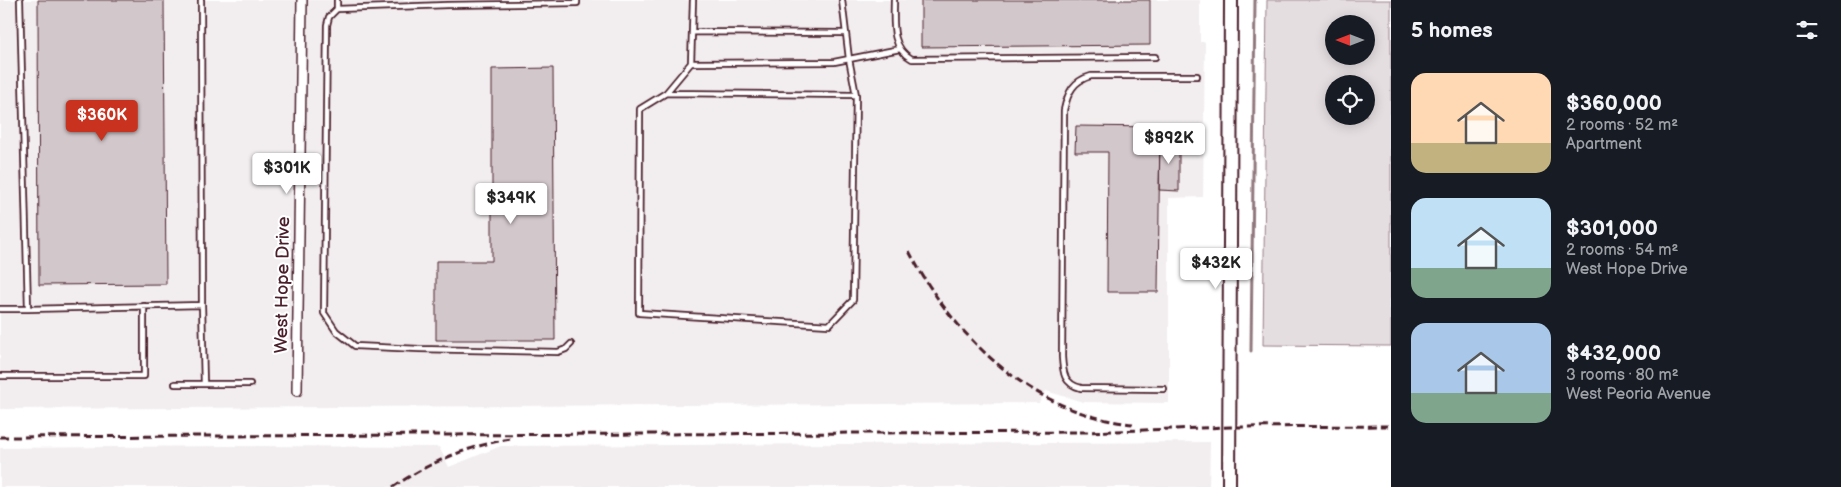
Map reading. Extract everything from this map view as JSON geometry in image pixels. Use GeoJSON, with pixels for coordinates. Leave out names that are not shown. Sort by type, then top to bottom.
{"type":"FeatureCollection","features":[{"type":"Feature","properties":{"kind":"main road"},"geometry":{"type":"LineString","coordinates":[[1229,487],[1231,0]]}},
{"type":"Feature","properties":{"kind":"street","name":"West Hope Drive"},"geometry":{"type":"LineString","coordinates":[[297,391],[302,0]]}},
{"type":"Feature","properties":{"kind":"lane"},"geometry":{"type":"LineString","coordinates":[[20,0],[28,309]]}},
{"type":"Feature","properties":{"kind":"lane"},"geometry":{"type":"LineString","coordinates":[[201,0],[204,384]]}},
{"type":"Feature","properties":{"kind":"lane"},"geometry":{"type":"LineString","coordinates":[[337,0],[338,9]]}},
{"type":"Feature","properties":{"kind":"lane"},"geometry":{"type":"LineString","coordinates":[[571,344],[566,349],[558,352],[355,346],[336,331],[329,322],[324,313],[327,25],[329,17],[338,9],[577,3],[577,0]]}},
{"type":"Feature","properties":{"kind":"lane"},"geometry":{"type":"LineString","coordinates":[[693,0],[691,63],[666,93],[640,109],[639,313],[829,325],[853,300],[856,95],[849,59],[842,0]]}},
{"type":"Feature","properties":{"kind":"lane"},"geometry":{"type":"LineString","coordinates":[[894,0],[895,39],[905,56],[912,59],[1156,57]]}},
{"type":"Feature","properties":{"kind":"lane"},"geometry":{"type":"LineString","coordinates":[[692,32],[846,33]]}},
{"type":"Feature","properties":{"kind":"lane"},"geometry":{"type":"LineString","coordinates":[[691,63],[834,62],[900,48]]}},
{"type":"Feature","properties":{"kind":"lane"},"geometry":{"type":"LineString","coordinates":[[1164,389],[1081,388],[1073,386],[1066,380],[1062,357],[1064,110],[1067,96],[1081,79],[1091,76],[1197,76]]}},
{"type":"Feature","properties":{"kind":"lane"},"geometry":{"type":"LineString","coordinates":[[666,93],[856,95]]}},
{"type":"Feature","properties":{"kind":"lane"},"geometry":{"type":"LineString","coordinates":[[0,309],[202,305]]}},
{"type":"Feature","properties":{"kind":"lane"},"geometry":{"type":"LineString","coordinates":[[0,376],[144,376],[144,306]]}},
{"type":"Feature","properties":{"kind":"lane"},"geometry":{"type":"LineString","coordinates":[[175,384],[250,384]]}},
{"type":"Feature","properties":{"kind":"shaded area"},"geometry":{"type":"Polygon","coordinates":[[[0,0],[1200,0],[1200,42],[1205,42],[1203,197],[1169,198],[1169,403],[1083,402],[1046,391],[1039,403],[0,409],[0,0]]]}},
{"type":"Feature","properties":{"kind":"shaded area"},"geometry":{"type":"Polygon","coordinates":[[[1267,0],[1391,0],[1391,346],[1263,345],[1267,0]]]}},
{"type":"Feature","properties":{"kind":"shaded area"},"geometry":{"type":"Polygon","coordinates":[[[1210,442],[1209,487],[0,487],[0,448],[439,447],[449,467],[501,446],[1210,442]]]}},
{"type":"Feature","properties":{"kind":"building"},"geometry":{"type":"Polygon","coordinates":[[[38,0],[164,0],[166,284],[39,285],[38,0]]]}},
{"type":"Feature","properties":{"kind":"building"},"geometry":{"type":"Polygon","coordinates":[[[921,0],[1150,0],[1150,45],[921,47],[921,0]]]}},
{"type":"Feature","properties":{"kind":"building"},"geometry":{"type":"Polygon","coordinates":[[[553,68],[555,340],[436,340],[436,261],[492,261],[492,69],[553,68]]]}},
{"type":"Feature","properties":{"kind":"building"},"geometry":{"type":"Polygon","coordinates":[[[1076,126],[1160,127],[1158,292],[1107,292],[1108,152],[1075,152],[1076,126]]]}},
{"type":"Feature","properties":{"kind":"building"},"geometry":{"type":"Polygon","coordinates":[[[1160,140],[1179,140],[1179,191],[1159,190],[1160,140]]]}},
{"type":"Feature","properties":{"kind":"waterway"},"geometry":{"type":"LineString","coordinates":[[1251,351],[1255,0]]}},
{"type":"Feature","properties":{"kind":"railway"},"geometry":{"type":"LineString","coordinates":[[909,251],[927,283],[949,313],[973,341],[1000,366],[1030,388],[1062,405],[1097,418],[1133,424]]}},
{"type":"Feature","properties":{"kind":"railway"},"geometry":{"type":"LineString","coordinates":[[0,437],[1086,432],[1230,427],[1391,426]]}},
{"type":"Feature","properties":{"kind":"railway"},"geometry":{"type":"LineString","coordinates":[[393,487],[434,463],[479,446],[510,439]]}}]}
